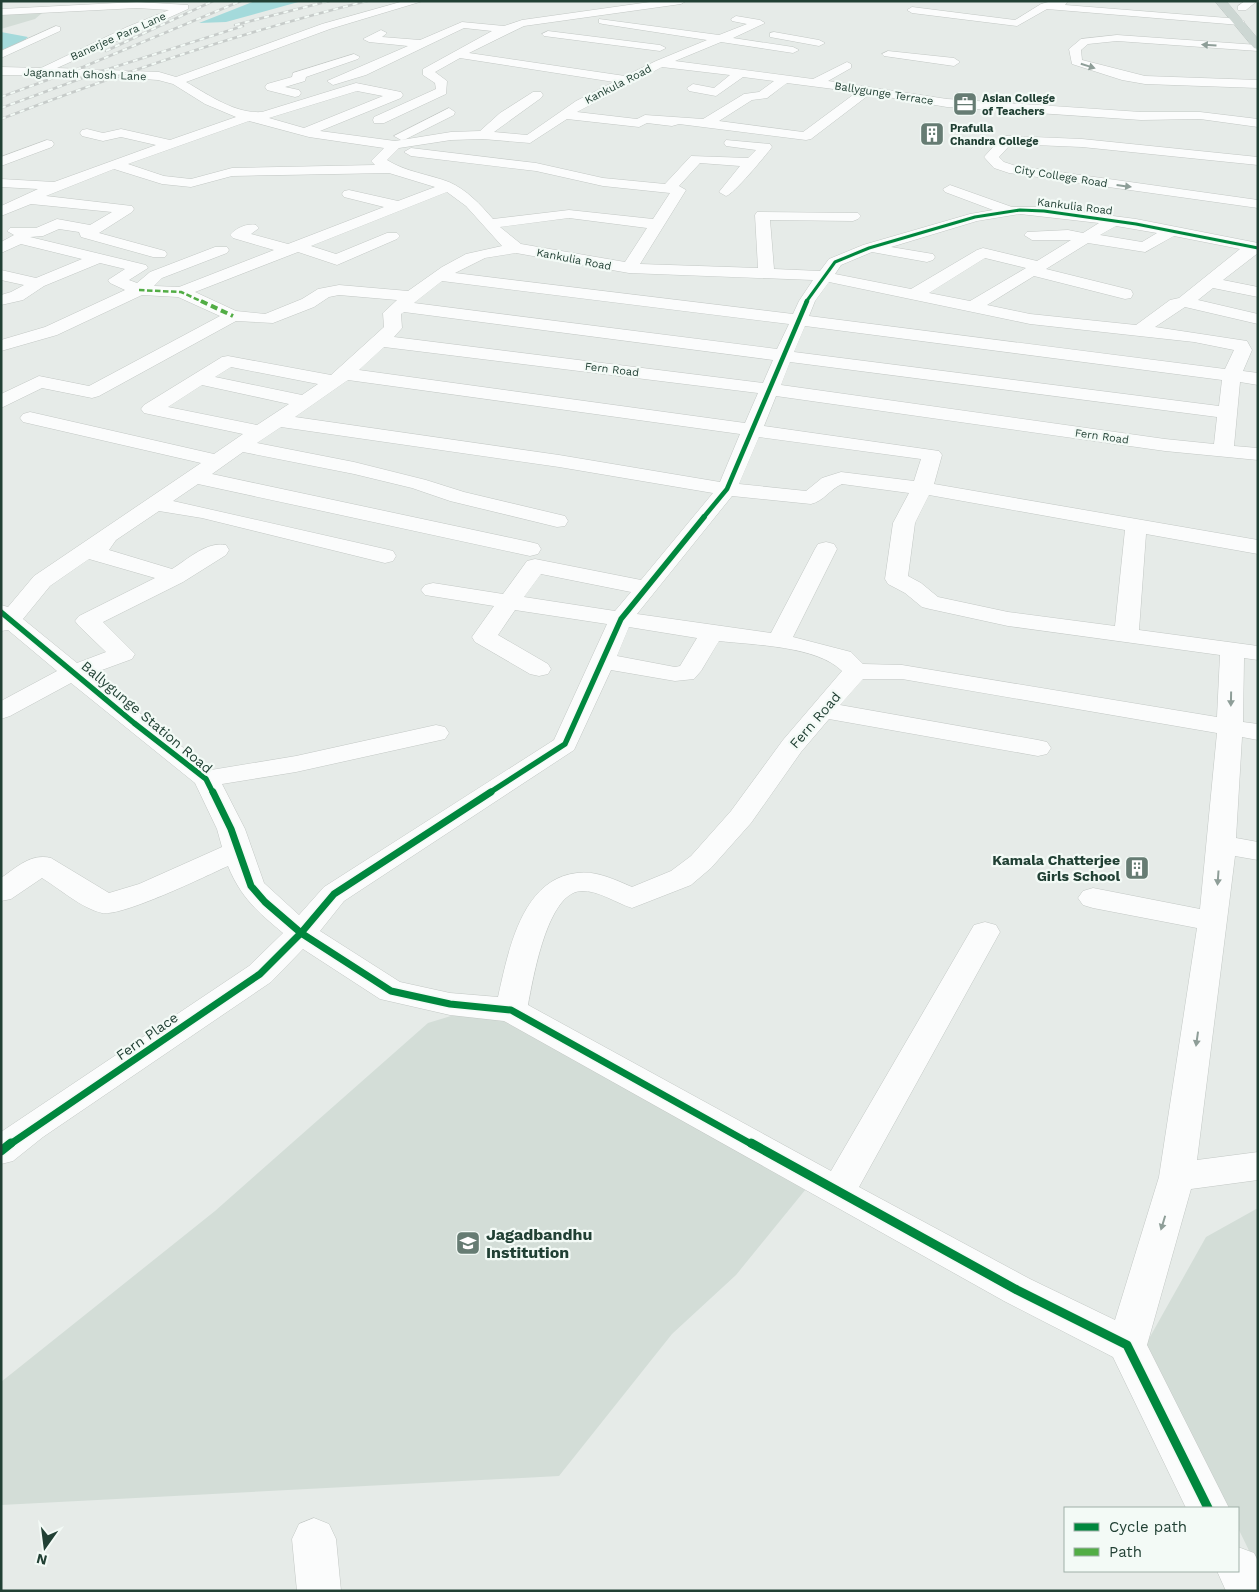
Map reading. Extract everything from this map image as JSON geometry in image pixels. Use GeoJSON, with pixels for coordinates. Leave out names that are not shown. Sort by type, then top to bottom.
{"type":"FeatureCollection","features":[{"type":"Feature","properties":{"kind":"main road"},"geometry":{"type":"LineString","coordinates":[[1225,7],[1244,13],[1258,47]]}},
{"type":"Feature","properties":{"kind":"street"},"geometry":{"type":"LineString","coordinates":[[177,81],[303,34],[378,10],[418,1]]}},
{"type":"Feature","properties":{"kind":"street"},"geometry":{"type":"LineString","coordinates":[[340,138],[442,91],[441,81],[427,72],[460,55],[502,29],[522,23],[572,15],[681,1]]}},
{"type":"Feature","properties":{"kind":"street"},"geometry":{"type":"LineString","coordinates":[[912,10],[1017,23],[1045,6],[1067,1]]}},
{"type":"Feature","properties":{"kind":"street"},"geometry":{"type":"LineString","coordinates":[[1045,6],[1244,13],[1252,1]]}},
{"type":"Feature","properties":{"kind":"street"},"geometry":{"type":"LineString","coordinates":[[1208,2],[1225,7]]}},
{"type":"Feature","properties":{"kind":"street","name":"Banerjee Para Lane"},"geometry":{"type":"LineString","coordinates":[[1,12],[137,5],[188,6],[131,29],[38,72]]}},
{"type":"Feature","properties":{"kind":"street"},"geometry":{"type":"LineString","coordinates":[[613,11],[668,19]]}},
{"type":"Feature","properties":{"kind":"street"},"geometry":{"type":"LineString","coordinates":[[739,25],[823,39],[765,19],[748,11]]}},
{"type":"Feature","properties":{"kind":"street"},"geometry":{"type":"LineString","coordinates":[[572,15],[723,33],[793,50]]}},
{"type":"Feature","properties":{"kind":"street","name":"Kankula Road"},"geometry":{"type":"LineString","coordinates":[[391,146],[451,136],[483,135],[530,138],[580,104],[660,63],[696,49],[739,25],[765,19]]}},
{"type":"Feature","properties":{"kind":"street"},"geometry":{"type":"LineString","coordinates":[[234,112],[362,72],[462,25],[502,29]]}},
{"type":"Feature","properties":{"kind":"street"},"geometry":{"type":"LineString","coordinates":[[1,55],[56,29]]}},
{"type":"Feature","properties":{"kind":"street"},"geometry":{"type":"LineString","coordinates":[[381,33],[369,39],[425,44]]}},
{"type":"Feature","properties":{"kind":"street"},"geometry":{"type":"LineString","coordinates":[[548,34],[766,56]]}},
{"type":"Feature","properties":{"kind":"street"},"geometry":{"type":"LineString","coordinates":[[1258,47],[1117,38],[1085,42],[1075,49],[1076,62],[1126,78],[1196,83],[1258,84]]}},
{"type":"Feature","properties":{"kind":"street"},"geometry":{"type":"LineString","coordinates":[[1173,43],[1196,83]]}},
{"type":"Feature","properties":{"kind":"street"},"geometry":{"type":"LineString","coordinates":[[495,60],[518,51]]}},
{"type":"Feature","properties":{"kind":"street"},"geometry":{"type":"LineString","coordinates":[[943,75],[954,62],[967,53]]}},
{"type":"Feature","properties":{"kind":"street"},"geometry":{"type":"LineString","coordinates":[[888,54],[954,62]]}},
{"type":"Feature","properties":{"kind":"street"},"geometry":{"type":"LineString","coordinates":[[295,93],[270,87],[301,78],[298,76],[360,55]]}},
{"type":"Feature","properties":{"kind":"street"},"geometry":{"type":"LineString","coordinates":[[460,55],[628,80]]}},
{"type":"Feature","properties":{"kind":"street","name":"Ballygunge Terrace"},"geometry":{"type":"LineString","coordinates":[[660,63],[866,91],[1142,116],[1174,113],[1211,115],[1258,123]]}},
{"type":"Feature","properties":{"kind":"street"},"geometry":{"type":"LineString","coordinates":[[324,66],[362,72]]}},
{"type":"Feature","properties":{"kind":"street"},"geometry":{"type":"LineString","coordinates":[[814,83],[847,66]]}},
{"type":"Feature","properties":{"kind":"street","name":"Jagannath Ghosh Lane"},"geometry":{"type":"LineString","coordinates":[[1,71],[132,74],[177,81],[209,101],[234,112],[305,132],[536,167],[603,182],[668,189]]}},
{"type":"Feature","properties":{"kind":"street"},"geometry":{"type":"LineString","coordinates":[[693,88],[716,92],[739,74]]}},
{"type":"Feature","properties":{"kind":"street"},"geometry":{"type":"LineString","coordinates":[[706,123],[743,102],[748,97],[763,94],[785,79]]}},
{"type":"Feature","properties":{"kind":"street"},"geometry":{"type":"LineString","coordinates":[[1,212],[115,159],[168,144],[248,117],[263,116],[356,87],[397,95],[305,132]]}},
{"type":"Feature","properties":{"kind":"street"},"geometry":{"type":"LineString","coordinates":[[566,115],[639,123],[646,119],[706,123],[806,136],[866,91]]}},
{"type":"Feature","properties":{"kind":"street"},"geometry":{"type":"LineString","coordinates":[[483,135],[504,116],[537,95]]}},
{"type":"Feature","properties":{"kind":"street"},"geometry":{"type":"LineString","coordinates":[[388,169],[378,161],[391,146],[449,112]]}},
{"type":"Feature","properties":{"kind":"street"},"geometry":{"type":"LineString","coordinates":[[554,123],[650,134]]}},
{"type":"Feature","properties":{"kind":"street"},"geometry":{"type":"LineString","coordinates":[[256,132],[273,124]]}},
{"type":"Feature","properties":{"kind":"street"},"geometry":{"type":"LineString","coordinates":[[87,134],[103,137],[121,133],[168,144]]}},
{"type":"Feature","properties":{"kind":"street","name":"City College Road"},"geometry":{"type":"LineString","coordinates":[[1258,161],[1082,143],[1007,140],[991,157],[999,165],[1014,170],[1058,178],[1258,204]]}},
{"type":"Feature","properties":{"kind":"street"},"geometry":{"type":"LineString","coordinates":[[717,142],[765,147],[754,163],[734,178],[726,192]]}},
{"type":"Feature","properties":{"kind":"street"},"geometry":{"type":"LineString","coordinates":[[1,162],[47,144]]}},
{"type":"Feature","properties":{"kind":"street","name":"Kankulia Road"},"geometry":{"type":"LineString","coordinates":[[115,159],[162,180],[192,183],[232,172],[388,169],[447,187],[466,200],[506,242],[516,248],[630,268],[719,274],[829,269],[870,248],[975,217],[1035,211],[1113,221],[1255,248]]}},
{"type":"Feature","properties":{"kind":"street"},"geometry":{"type":"LineString","coordinates":[[668,189],[696,159],[754,163]]}},
{"type":"Feature","properties":{"kind":"street"},"geometry":{"type":"LineString","coordinates":[[272,186],[303,174],[304,170]]}},
{"type":"Feature","properties":{"kind":"street"},"geometry":{"type":"LineString","coordinates":[[1035,211],[1037,202],[1058,178]]}},
{"type":"Feature","properties":{"kind":"street"},"geometry":{"type":"LineString","coordinates":[[569,214],[603,182]]}},
{"type":"Feature","properties":{"kind":"street"},"geometry":{"type":"LineString","coordinates":[[1,183],[56,186]]}},
{"type":"Feature","properties":{"kind":"street"},"geometry":{"type":"LineString","coordinates":[[182,292],[447,187]]}},
{"type":"Feature","properties":{"kind":"street"},"geometry":{"type":"LineString","coordinates":[[630,268],[679,190],[668,189]]}},
{"type":"Feature","properties":{"kind":"street"},"geometry":{"type":"LineString","coordinates":[[950,189],[1011,212]]}},
{"type":"Feature","properties":{"kind":"street"},"geometry":{"type":"LineString","coordinates":[[349,194],[401,206]]}},
{"type":"Feature","properties":{"kind":"street"},"geometry":{"type":"LineString","coordinates":[[28,199],[127,209],[86,234],[159,254]]}},
{"type":"Feature","properties":{"kind":"street"},"geometry":{"type":"LineString","coordinates":[[766,273],[762,216],[849,209],[870,248],[927,257]]}},
{"type":"Feature","properties":{"kind":"street"},"geometry":{"type":"LineString","coordinates":[[490,224],[569,214],[656,224]]}},
{"type":"Feature","properties":{"kind":"street"},"geometry":{"type":"LineString","coordinates":[[974,306],[1113,221]]}},
{"type":"Feature","properties":{"kind":"street"},"geometry":{"type":"LineString","coordinates":[[1,230],[38,233],[57,224],[93,230]]}},
{"type":"Feature","properties":{"kind":"street"},"geometry":{"type":"LineString","coordinates":[[251,228],[238,235],[296,248],[337,260],[392,236]]}},
{"type":"Feature","properties":{"kind":"street"},"geometry":{"type":"LineString","coordinates":[[1032,235],[1050,234],[1087,237],[1145,247],[1171,231]]}},
{"type":"Feature","properties":{"kind":"street"},"geometry":{"type":"LineString","coordinates":[[1,248],[18,239],[140,268],[116,280],[138,290],[182,292],[233,316],[267,319],[308,303],[324,293],[339,290],[784,354],[1228,413]]}},
{"type":"Feature","properties":{"kind":"street"},"geometry":{"type":"LineString","coordinates":[[4,618],[42,581],[339,378],[382,341],[393,328],[392,313],[405,301],[440,276],[482,254],[516,248]]}},
{"type":"Feature","properties":{"kind":"street"},"geometry":{"type":"LineString","coordinates":[[1185,302],[1255,248]]}},
{"type":"Feature","properties":{"kind":"street"},"geometry":{"type":"LineString","coordinates":[[1,346],[51,331],[138,290],[156,276],[221,250]]}},
{"type":"Feature","properties":{"kind":"street"},"geometry":{"type":"LineString","coordinates":[[915,294],[983,253],[1125,294]]}},
{"type":"Feature","properties":{"kind":"street"},"geometry":{"type":"LineString","coordinates":[[1,300],[17,296],[38,284],[98,258]]}},
{"type":"Feature","properties":{"kind":"street"},"geometry":{"type":"LineString","coordinates":[[829,269],[915,294],[1030,319],[1194,337],[1241,345],[1243,350],[1232,375],[1223,451]]}},
{"type":"Feature","properties":{"kind":"street","name":"Fern Place"},"geometry":{"type":"LineString","coordinates":[[1,1150],[260,974],[301,933],[334,894],[565,744],[621,619],[727,489],[807,302],[829,269]]}},
{"type":"Feature","properties":{"kind":"street"},"geometry":{"type":"LineString","coordinates":[[1,275],[38,284]]}},
{"type":"Feature","properties":{"kind":"street"},"geometry":{"type":"LineString","coordinates":[[440,276],[800,319],[1258,379]]}},
{"type":"Feature","properties":{"kind":"street"},"geometry":{"type":"LineString","coordinates":[[1210,282],[1258,292]]}},
{"type":"Feature","properties":{"kind":"street"},"geometry":{"type":"LineString","coordinates":[[1138,332],[1176,304],[1185,302],[1258,319]]}},
{"type":"Feature","properties":{"kind":"street"},"geometry":{"type":"LineString","coordinates":[[1,402],[39,382],[92,392],[233,316]]}},
{"type":"Feature","properties":{"kind":"street","name":"Fern Road"},"geometry":{"type":"LineString","coordinates":[[382,341],[769,389],[1165,445],[1258,454]]}},
{"type":"Feature","properties":{"kind":"street"},"geometry":{"type":"LineString","coordinates":[[1127,1345],[1177,1177],[1219,879],[1220,844],[1244,729],[1245,652],[1008,619],[930,602],[896,579],[904,523],[922,488],[932,455],[752,430],[339,378],[228,361],[150,409],[268,426],[550,459],[727,489],[811,498],[829,482],[842,478],[922,488],[1258,547]]}},
{"type":"Feature","properties":{"kind":"street"},"geometry":{"type":"LineString","coordinates":[[198,379],[303,401]]}},
{"type":"Feature","properties":{"kind":"street"},"geometry":{"type":"LineString","coordinates":[[30,418],[217,461]]}},
{"type":"Feature","properties":{"kind":"street"},"geometry":{"type":"LineString","coordinates":[[241,446],[292,455],[320,463],[354,468],[419,484],[457,497],[557,521]]}},
{"type":"Feature","properties":{"kind":"street"},"geometry":{"type":"LineString","coordinates":[[195,477],[530,549]]}},
{"type":"Feature","properties":{"kind":"street"},"geometry":{"type":"LineString","coordinates":[[155,504],[202,512],[385,556]]}},
{"type":"Feature","properties":{"kind":"street"},"geometry":{"type":"LineString","coordinates":[[1126,636],[1136,527]]}},
{"type":"Feature","properties":{"kind":"street"},"geometry":{"type":"LineString","coordinates":[[102,540],[106,541],[94,553],[175,577]]}},
{"type":"Feature","properties":{"kind":"street"},"geometry":{"type":"LineString","coordinates":[[779,641],[826,549]]}},
{"type":"Feature","properties":{"kind":"street"},"geometry":{"type":"LineString","coordinates":[[1,711],[74,672],[123,654],[87,621],[175,577],[218,550]]}},
{"type":"Feature","properties":{"kind":"street"},"geometry":{"type":"LineString","coordinates":[[539,669],[484,637],[509,600],[536,566],[646,588]]}},
{"type":"Feature","properties":{"kind":"street"},"geometry":{"type":"LineString","coordinates":[[433,590],[509,600],[712,633],[779,641],[813,648],[842,657],[856,671],[902,672],[1244,729]]}},
{"type":"Feature","properties":{"kind":"street","name":"Ballygunge Station Road"},"geometry":{"type":"LineString","coordinates":[[4,618],[206,779],[231,829],[237,851],[251,886],[265,902],[301,933],[391,991],[450,1004],[511,1010]]}},
{"type":"Feature","properties":{"kind":"street"},"geometry":{"type":"LineString","coordinates":[[602,661],[675,674],[685,674],[689,671],[712,633]]}},
{"type":"Feature","properties":{"kind":"street","name":"Fern Road"},"geometry":{"type":"LineString","coordinates":[[511,1010],[527,942],[542,906],[555,892],[576,882],[612,889],[632,898],[681,878],[701,862],[741,817],[792,746],[856,671]]}},
{"type":"Feature","properties":{"kind":"street"},"geometry":{"type":"LineString","coordinates":[[823,710],[1038,748]]}},
{"type":"Feature","properties":{"kind":"street"},"geometry":{"type":"LineString","coordinates":[[206,779],[296,764],[436,733]]}},
{"type":"Feature","properties":{"kind":"street"},"geometry":{"type":"LineString","coordinates":[[1220,844],[1258,851]]}},
{"type":"Feature","properties":{"kind":"street"},"geometry":{"type":"LineString","coordinates":[[1,892],[41,866],[104,904],[149,890],[237,851]]}},
{"type":"Feature","properties":{"kind":"street"},"geometry":{"type":"LineString","coordinates":[[1094,898],[1213,921]]}},
{"type":"Feature","properties":{"kind":"street"},"geometry":{"type":"LineString","coordinates":[[838,1192],[985,932]]}},
{"type":"Feature","properties":{"kind":"street"},"geometry":{"type":"LineString","coordinates":[[511,1010],[1017,1290],[1127,1345],[1208,1507]]}},
{"type":"Feature","properties":{"kind":"street"},"geometry":{"type":"LineString","coordinates":[[1177,1177],[1258,1166]]}},
{"type":"Feature","properties":{"kind":"street"},"geometry":{"type":"LineString","coordinates":[[314,1540],[319,1591]]}},
{"type":"Feature","properties":{"kind":"street"},"geometry":{"type":"LineString","coordinates":[[1239,1570],[1249,1591]]}},
{"type":"Feature","properties":{"kind":"shaded area"},"geometry":{"type":"Polygon","coordinates":[[[48,8],[35,19],[1,29],[1,9],[48,8]]]}},
{"type":"Feature","properties":{"kind":"shaded area","name":"Jagadbandhu Institution"},"geometry":{"type":"Polygon","coordinates":[[[513,997],[810,1184],[736,1275],[672,1334],[559,1476],[1,1505],[1,1382],[215,1211],[428,1023],[513,997]]]}},
{"type":"Feature","properties":{"kind":"shaded area"},"geometry":{"type":"Polygon","coordinates":[[[1258,1208],[1258,1569],[1239,1530],[1239,1507],[1228,1507],[1146,1344],[1206,1237],[1258,1208]]]}},
{"type":"Feature","properties":{"kind":"water"},"geometry":{"type":"Polygon","coordinates":[[[255,1],[302,1],[226,22],[199,23],[255,1]]]}},
{"type":"Feature","properties":{"kind":"water"},"geometry":{"type":"Polygon","coordinates":[[[1,32],[28,37],[20,44],[1,50],[1,32]]]}},
{"type":"Feature","properties":{"kind":"railway"},"geometry":{"type":"LineString","coordinates":[[106,51],[213,1]]}},
{"type":"Feature","properties":{"kind":"railway"},"geometry":{"type":"LineString","coordinates":[[1,97],[83,67],[241,1]]}},
{"type":"Feature","properties":{"kind":"railway"},"geometry":{"type":"LineString","coordinates":[[235,25],[329,1]]}},
{"type":"Feature","properties":{"kind":"railway"},"geometry":{"type":"LineString","coordinates":[[1,119],[182,54],[274,26],[367,1]]}},
{"type":"Feature","properties":{"kind":"railway"},"geometry":{"type":"LineString","coordinates":[[1,108],[99,72],[243,26]]}},
{"type":"Feature","properties":{"kind":"marked path"},"geometry":{"type":"LineString","coordinates":[[139,290],[181,292],[233,316]]}},
{"type":"Feature","properties":{"kind":"cycle path"},"geometry":{"type":"LineString","coordinates":[[1,1151],[31,1128],[260,974],[301,933],[334,894],[565,744],[621,619],[727,489],[807,301],[835,262],[869,248],[975,217],[1020,210],[1044,211],[1136,224],[1258,248]]}},
{"type":"Feature","properties":{"kind":"cycle path"},"geometry":{"type":"LineString","coordinates":[[1,612],[134,723],[206,779],[231,829],[237,851],[251,886],[265,902],[301,933],[391,991],[450,1004],[511,1010],[1017,1290],[1127,1345],[1208,1507]]}},
{"type":"Feature","properties":{"kind":"place","name":"Asian College of Teachers"},"geometry":{"type":"Point","coordinates":[965,104]}},
{"type":"Feature","properties":{"kind":"place","name":"Prafulla Chandra College"},"geometry":{"type":"Point","coordinates":[932,134]}},
{"type":"Feature","properties":{"kind":"place","name":"Kamala Chatterjee Girls School"},"geometry":{"type":"Point","coordinates":[1137,868]}},
{"type":"Feature","properties":{"kind":"place","name":"Jagadbandhu Institution"},"geometry":{"type":"Point","coordinates":[468,1243]}}]}
